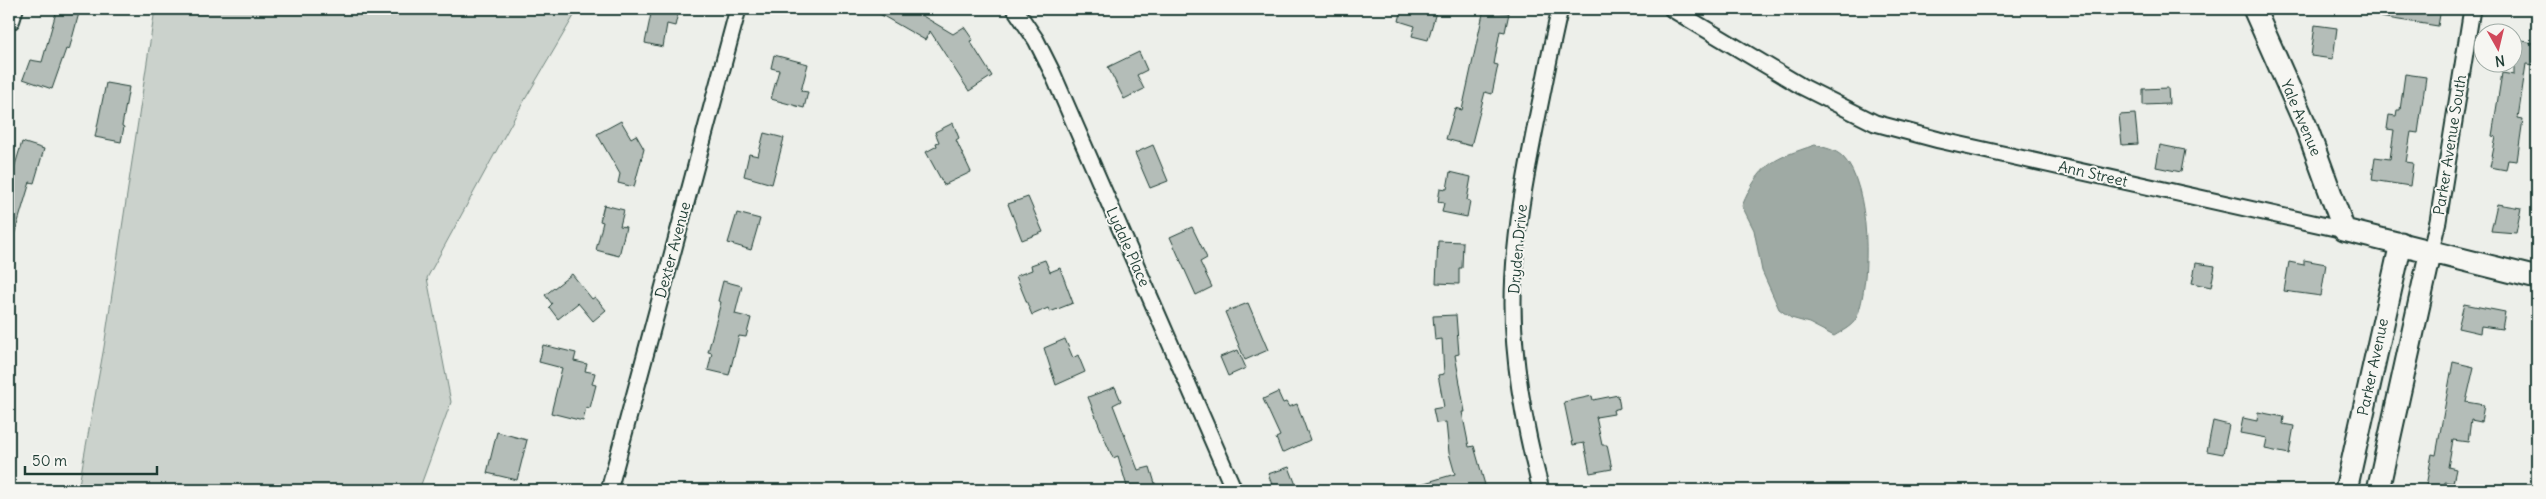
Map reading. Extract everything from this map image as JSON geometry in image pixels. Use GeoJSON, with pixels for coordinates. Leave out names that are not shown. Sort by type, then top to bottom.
{"type":"FeatureCollection","features":[{"type":"Feature","properties":{"kind":"street"},"geometry":{"type":"LineString","coordinates":[[9,20],[12,9]]}},
{"type":"Feature","properties":{"kind":"street","name":"Dexter Avenue"},"geometry":{"type":"LineString","coordinates":[[608,490],[738,9]]}},
{"type":"Feature","properties":{"kind":"street","name":"Lydale Place"},"geometry":{"type":"LineString","coordinates":[[1015,9],[1036,40],[1052,72],[1234,490]]}},
{"type":"Feature","properties":{"kind":"street","name":"Dryden Drive"},"geometry":{"type":"LineString","coordinates":[[1540,490],[1526,431],[1519,388],[1513,304],[1515,256],[1533,138],[1560,9]]}},
{"type":"Feature","properties":{"kind":"street","name":"Ann Street"},"geometry":{"type":"LineString","coordinates":[[1672,9],[1801,86],[1875,123],[1938,140],[2430,250],[2537,278]]}},
{"type":"Feature","properties":{"kind":"street","name":"Yale Avenue"},"geometry":{"type":"LineString","coordinates":[[2254,9],[2306,126],[2344,230]]}},
{"type":"Feature","properties":{"kind":"street","name":"Parker Avenue South"},"geometry":{"type":"LineString","coordinates":[[2430,250],[2438,221],[2472,9]]}},
{"type":"Feature","properties":{"kind":"street","name":"Parker Avenue"},"geometry":{"type":"LineString","coordinates":[[2346,490],[2400,243]]}},
{"type":"Feature","properties":{"kind":"street","name":"Parker Avenue"},"geometry":{"type":"LineString","coordinates":[[2378,490],[2430,250]]}},
{"type":"Feature","properties":{"kind":"shaded area"},"geometry":{"type":"Polygon","coordinates":[[[155,9],[578,9],[517,113],[427,278],[451,402],[419,490],[78,490],[104,347],[155,9]]]}},
{"type":"Feature","properties":{"kind":"shaded area"},"geometry":{"type":"Polygon","coordinates":[[[1815,145],[1840,154],[1852,170],[1859,189],[1866,234],[1865,281],[1857,317],[1847,328],[1834,336],[1809,323],[1791,318],[1779,309],[1762,271],[1754,230],[1742,206],[1755,180],[1762,171],[1788,154],[1815,145]]]}},
{"type":"Feature","properties":{"kind":"building"},"geometry":{"type":"Polygon","coordinates":[[[57,9],[79,13],[69,50],[66,49],[52,89],[23,79],[30,60],[42,62],[57,9]]]}},
{"type":"Feature","properties":{"kind":"building"},"geometry":{"type":"Polygon","coordinates":[[[652,9],[679,9],[675,26],[667,24],[663,47],[645,43],[652,9]]]}},
{"type":"Feature","properties":{"kind":"building"},"geometry":{"type":"Polygon","coordinates":[[[871,9],[911,9],[953,34],[964,27],[973,40],[970,41],[992,76],[969,91],[930,31],[925,40],[871,9]]]}},
{"type":"Feature","properties":{"kind":"building"},"geometry":{"type":"Polygon","coordinates":[[[1402,9],[1424,9],[1436,12],[1428,40],[1412,36],[1415,26],[1399,21],[1402,9]]]}},
{"type":"Feature","properties":{"kind":"building"},"geometry":{"type":"Polygon","coordinates":[[[1484,9],[1509,13],[1505,32],[1500,31],[1494,64],[1498,65],[1492,94],[1485,92],[1471,146],[1446,139],[1455,108],[1462,110],[1484,9]]]}},
{"type":"Feature","properties":{"kind":"building"},"geometry":{"type":"Polygon","coordinates":[[[2381,9],[2441,9],[2438,26],[2380,17],[2381,9]]]}},
{"type":"Feature","properties":{"kind":"building"},"geometry":{"type":"Polygon","coordinates":[[[2315,25],[2337,28],[2333,59],[2311,56],[2315,25]]]}},
{"type":"Feature","properties":{"kind":"building"},"geometry":{"type":"Polygon","coordinates":[[[2524,41],[2537,44],[2535,65],[2526,64],[2518,118],[2523,119],[2517,161],[2508,160],[2506,170],[2490,167],[2496,137],[2492,136],[2502,73],[2514,75],[2514,72],[2524,72],[2524,41]]]}},
{"type":"Feature","properties":{"kind":"building"},"geometry":{"type":"Polygon","coordinates":[[[1139,52],[1147,70],[1137,75],[1144,89],[1124,99],[1108,67],[1139,52]]]}},
{"type":"Feature","properties":{"kind":"building"},"geometry":{"type":"Polygon","coordinates":[[[774,55],[808,64],[801,91],[808,92],[804,108],[771,99],[779,70],[771,68],[774,55]]]}},
{"type":"Feature","properties":{"kind":"building"},"geometry":{"type":"Polygon","coordinates":[[[2405,74],[2426,77],[2418,133],[2411,132],[2406,162],[2413,163],[2410,186],[2372,180],[2375,157],[2390,159],[2394,130],[2387,129],[2389,115],[2396,116],[2397,110],[2400,110],[2405,74]]]}},
{"type":"Feature","properties":{"kind":"building"},"geometry":{"type":"Polygon","coordinates":[[[106,83],[129,87],[121,142],[95,137],[106,83]]]}},
{"type":"Feature","properties":{"kind":"building"},"geometry":{"type":"Polygon","coordinates":[[[2168,88],[2169,104],[2143,105],[2143,89],[2168,88]]]}},
{"type":"Feature","properties":{"kind":"building"},"geometry":{"type":"Polygon","coordinates":[[[2135,114],[2138,144],[2122,145],[2119,115],[2135,114]]]}},
{"type":"Feature","properties":{"kind":"building"},"geometry":{"type":"Polygon","coordinates":[[[621,121],[631,138],[636,135],[644,149],[634,187],[618,183],[620,174],[597,134],[621,121]]]}},
{"type":"Feature","properties":{"kind":"building"},"geometry":{"type":"Polygon","coordinates":[[[953,123],[959,138],[956,140],[971,172],[944,185],[926,152],[937,146],[936,143],[939,142],[935,132],[953,123]]]}},
{"type":"Feature","properties":{"kind":"building"},"geometry":{"type":"Polygon","coordinates":[[[764,133],[784,138],[772,184],[744,176],[749,154],[758,156],[764,133]]]}},
{"type":"Feature","properties":{"kind":"building"},"geometry":{"type":"Polygon","coordinates":[[[22,142],[44,149],[34,183],[30,182],[12,242],[9,241],[9,185],[22,142]]]}},
{"type":"Feature","properties":{"kind":"building"},"geometry":{"type":"Polygon","coordinates":[[[1153,145],[1168,181],[1150,188],[1135,153],[1153,145]]]}},
{"type":"Feature","properties":{"kind":"building"},"geometry":{"type":"Polygon","coordinates":[[[2160,145],[2185,150],[2181,172],[2156,167],[2160,145]]]}},
{"type":"Feature","properties":{"kind":"building"},"geometry":{"type":"Polygon","coordinates":[[[1450,172],[1471,177],[1467,200],[1470,201],[1467,217],[1442,212],[1444,203],[1438,202],[1440,188],[1447,189],[1450,172]]]}},
{"type":"Feature","properties":{"kind":"building"},"geometry":{"type":"Polygon","coordinates":[[[1028,197],[1043,232],[1022,240],[1008,204],[1028,197]]]}},
{"type":"Feature","properties":{"kind":"building"},"geometry":{"type":"Polygon","coordinates":[[[2497,204],[2521,208],[2516,233],[2491,231],[2497,204]]]}},
{"type":"Feature","properties":{"kind":"building"},"geometry":{"type":"Polygon","coordinates":[[[604,205],[624,210],[620,226],[626,227],[619,256],[596,250],[603,222],[600,221],[604,205]]]}},
{"type":"Feature","properties":{"kind":"building"},"geometry":{"type":"Polygon","coordinates":[[[737,213],[760,219],[751,250],[728,243],[737,213]]]}},
{"type":"Feature","properties":{"kind":"building"},"geometry":{"type":"Polygon","coordinates":[[[1192,227],[1207,258],[1200,262],[1212,287],[1196,295],[1170,237],[1192,227]]]}},
{"type":"Feature","properties":{"kind":"building"},"geometry":{"type":"Polygon","coordinates":[[[1438,241],[1463,242],[1462,268],[1459,268],[1459,284],[1436,283],[1438,241]]]}},
{"type":"Feature","properties":{"kind":"building"},"geometry":{"type":"Polygon","coordinates":[[[1045,260],[1050,272],[1060,268],[1073,303],[1050,312],[1048,308],[1032,315],[1016,276],[1032,270],[1031,265],[1045,260]]]}},
{"type":"Feature","properties":{"kind":"building"},"geometry":{"type":"Polygon","coordinates":[[[2304,260],[2326,264],[2321,296],[2284,291],[2289,262],[2304,265],[2304,260]]]}},
{"type":"Feature","properties":{"kind":"building"},"geometry":{"type":"Polygon","coordinates":[[[2196,263],[2215,266],[2211,287],[2192,283],[2196,263]]]}},
{"type":"Feature","properties":{"kind":"building"},"geometry":{"type":"Polygon","coordinates":[[[572,274],[592,299],[595,297],[606,310],[593,321],[578,303],[558,319],[549,307],[552,304],[545,295],[572,274]]]}},
{"type":"Feature","properties":{"kind":"building"},"geometry":{"type":"Polygon","coordinates":[[[723,281],[742,286],[735,314],[751,318],[746,337],[739,336],[729,375],[708,370],[712,353],[708,352],[721,302],[718,301],[723,281]]]}},
{"type":"Feature","properties":{"kind":"building"},"geometry":{"type":"Polygon","coordinates":[[[1248,303],[1268,350],[1245,360],[1225,312],[1248,303]]]}},
{"type":"Feature","properties":{"kind":"building"},"geometry":{"type":"Polygon","coordinates":[[[2464,304],[2505,312],[2502,329],[2481,326],[2480,333],[2458,328],[2464,304]]]}},
{"type":"Feature","properties":{"kind":"building"},"geometry":{"type":"Polygon","coordinates":[[[1456,315],[1459,354],[1455,355],[1465,412],[1462,412],[1469,447],[1474,446],[1485,485],[1467,490],[1414,490],[1414,486],[1455,474],[1449,453],[1446,422],[1436,423],[1433,409],[1444,407],[1438,375],[1444,374],[1442,339],[1435,340],[1433,316],[1456,315]]]}},
{"type":"Feature","properties":{"kind":"building"},"geometry":{"type":"Polygon","coordinates":[[[1065,339],[1073,358],[1078,355],[1085,372],[1056,385],[1044,348],[1065,339]]]}},
{"type":"Feature","properties":{"kind":"building"},"geometry":{"type":"Polygon","coordinates":[[[543,345],[576,353],[574,361],[587,364],[585,371],[595,373],[592,384],[596,385],[590,408],[586,407],[583,421],[551,413],[562,368],[539,362],[543,345]]]}},
{"type":"Feature","properties":{"kind":"building"},"geometry":{"type":"Polygon","coordinates":[[[1238,350],[1246,368],[1228,376],[1220,357],[1238,350]]]}},
{"type":"Feature","properties":{"kind":"building"},"geometry":{"type":"Polygon","coordinates":[[[2453,362],[2474,367],[2466,402],[2484,405],[2481,422],[2471,420],[2468,442],[2453,440],[2448,467],[2456,469],[2453,483],[2445,482],[2444,489],[2426,486],[2432,454],[2436,455],[2453,362]]]}},
{"type":"Feature","properties":{"kind":"building"},"geometry":{"type":"Polygon","coordinates":[[[1115,387],[1121,401],[1113,405],[1138,470],[1150,467],[1157,490],[1128,490],[1118,456],[1113,458],[1105,440],[1088,397],[1115,387]]]}},
{"type":"Feature","properties":{"kind":"building"},"geometry":{"type":"Polygon","coordinates":[[[1278,392],[1283,403],[1286,402],[1289,407],[1297,404],[1310,440],[1282,453],[1276,438],[1280,436],[1263,399],[1278,392]]]}},
{"type":"Feature","properties":{"kind":"building"},"geometry":{"type":"Polygon","coordinates":[[[1618,395],[1620,408],[1613,410],[1614,414],[1596,417],[1602,445],[1607,445],[1612,469],[1590,473],[1584,443],[1573,445],[1564,402],[1592,396],[1593,400],[1618,395]]]}},
{"type":"Feature","properties":{"kind":"building"},"geometry":{"type":"Polygon","coordinates":[[[2258,412],[2284,417],[2283,424],[2294,426],[2289,454],[2265,449],[2267,438],[2240,433],[2243,418],[2257,421],[2258,412]]]}},
{"type":"Feature","properties":{"kind":"building"},"geometry":{"type":"Polygon","coordinates":[[[2213,421],[2229,425],[2223,454],[2207,451],[2213,421]]]}},
{"type":"Feature","properties":{"kind":"building"},"geometry":{"type":"Polygon","coordinates":[[[497,432],[527,440],[517,480],[487,473],[497,432]]]}},
{"type":"Feature","properties":{"kind":"building"},"geometry":{"type":"Polygon","coordinates":[[[1289,467],[1298,490],[1274,490],[1268,474],[1289,467]]]}}]}
